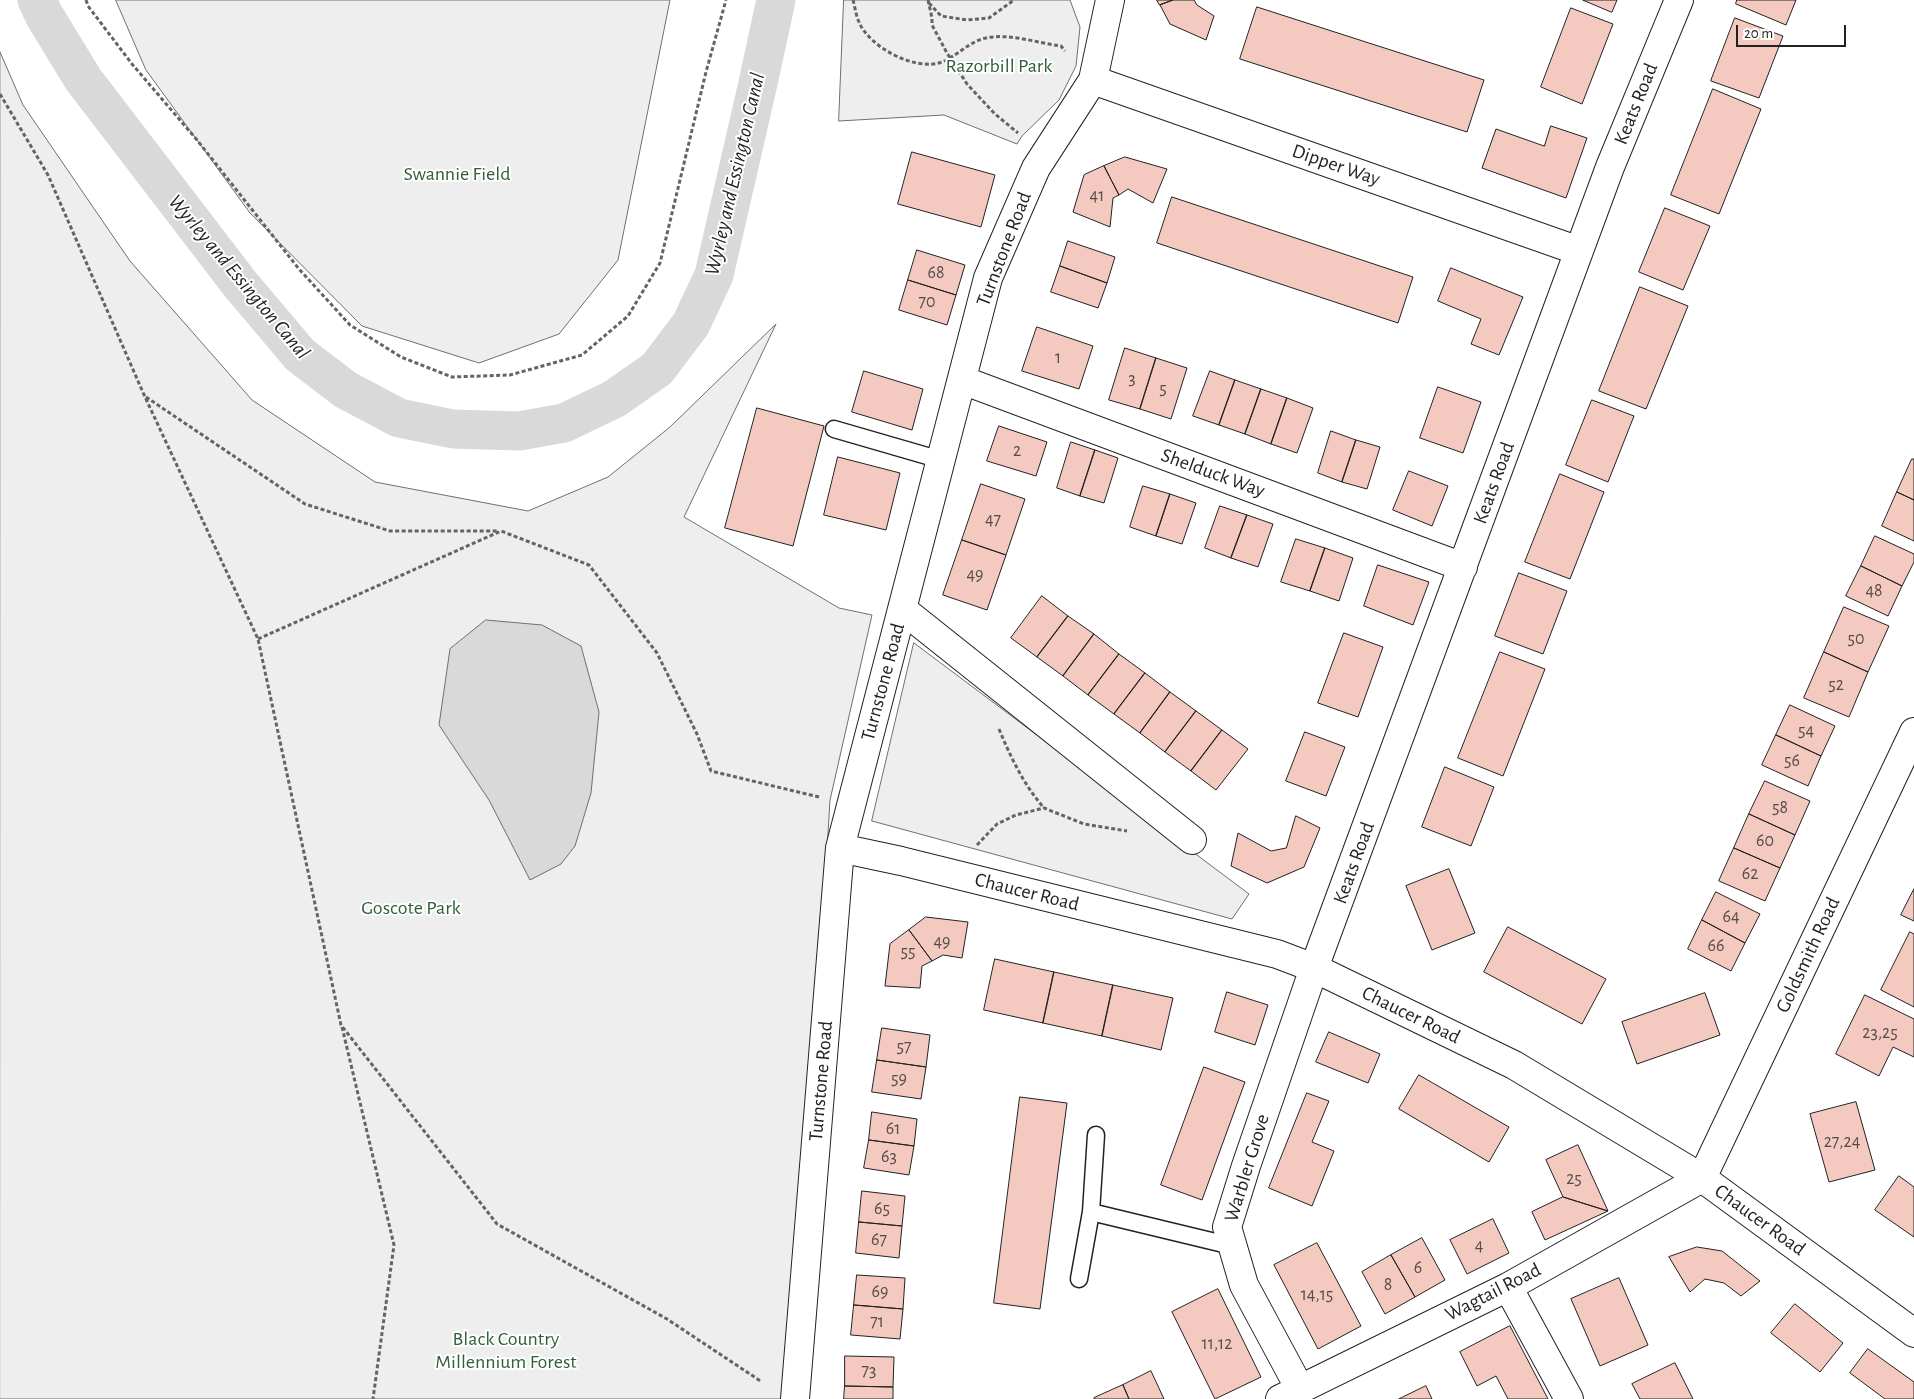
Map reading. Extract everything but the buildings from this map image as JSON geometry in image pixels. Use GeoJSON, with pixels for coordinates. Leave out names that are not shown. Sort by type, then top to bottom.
{"type":"FeatureCollection","features":[{"type":"Feature","properties":{"kind":"street","name":"Turnstone Road"},"geometry":{"type":"LineString","coordinates":[[795,1399],[840,848],[988,278],[1036,168],[1093,80],[1110,0]]}},
{"type":"Feature","properties":{"kind":"street","name":"Keats Road"},"geometry":{"type":"LineString","coordinates":[[1314,968],[1610,167],[1679,0]]}},
{"type":"Feature","properties":{"kind":"street","name":"Dipper Way"},"geometry":{"type":"LineString","coordinates":[[1093,80],[1579,251]]}},
{"type":"Feature","properties":{"kind":"street","name":"Shelduck Way"},"geometry":{"type":"LineString","coordinates":[[962,380],[1463,567]]}},
{"type":"Feature","properties":{"kind":"street"},"geometry":{"type":"LineString","coordinates":[[902,609],[1184,833]]}},
{"type":"Feature","properties":{"kind":"street","name":"Goldsmith Road"},"geometry":{"type":"LineString","coordinates":[[1702,1178],[1914,732]]}},
{"type":"Feature","properties":{"kind":"street","name":"Chaucer Road"},"geometry":{"type":"LineString","coordinates":[[840,848],[958,875],[1277,954],[1314,968],[1514,1065],[1702,1178],[1914,1333]]}},
{"type":"Feature","properties":{"kind":"street","name":"Warbler Grove"},"geometry":{"type":"LineString","coordinates":[[1290,1394],[1244,1285],[1227,1227],[1314,968]]}},
{"type":"Feature","properties":{"kind":"street","name":"Wagtail Road"},"geometry":{"type":"LineString","coordinates":[[1290,1394],[1508,1287],[1702,1178]]}},
{"type":"Feature","properties":{"kind":"street"},"geometry":{"type":"LineString","coordinates":[[1508,1287],[1569,1399]]}},
{"type":"Feature","properties":{"kind":"lane"},"geometry":{"type":"LineString","coordinates":[[834,429],[941,460]]}},
{"type":"Feature","properties":{"kind":"lane"},"geometry":{"type":"LineString","coordinates":[[1079,1279],[1091,1212],[1096,1135]]}},
{"type":"Feature","properties":{"kind":"lane"},"geometry":{"type":"LineString","coordinates":[[1091,1212],[1232,1246]]}},
{"type":"Feature","properties":{"kind":"path"},"geometry":{"type":"LineString","coordinates":[[86,0],[88,6],[132,64],[192,134],[299,269],[350,325],[401,357],[452,378],[510,375],[582,355],[628,316],[660,263],[706,72],[726,0]]}},
{"type":"Feature","properties":{"kind":"path"},"geometry":{"type":"LineString","coordinates":[[853,0],[859,23],[870,38],[884,50],[899,57],[929,64],[941,63],[985,38],[1020,38],[1061,46],[1076,66],[1093,80]]}},
{"type":"Feature","properties":{"kind":"path"},"geometry":{"type":"LineString","coordinates":[[928,2],[941,16],[966,20],[989,18],[1014,0]]}},
{"type":"Feature","properties":{"kind":"path"},"geometry":{"type":"LineString","coordinates":[[928,2],[932,25],[967,84],[995,114],[1022,136],[1046,151]]}},
{"type":"Feature","properties":{"kind":"path"},"geometry":{"type":"LineString","coordinates":[[0,94],[48,175],[146,397],[258,639],[341,1025],[394,1244],[373,1399]]}},
{"type":"Feature","properties":{"kind":"path"},"geometry":{"type":"LineString","coordinates":[[146,397],[305,504],[390,530],[501,531],[589,565],[657,653],[697,734],[711,771],[852,804]]}},
{"type":"Feature","properties":{"kind":"path"},"geometry":{"type":"LineString","coordinates":[[258,639],[501,531]]}},
{"type":"Feature","properties":{"kind":"path"},"geometry":{"type":"LineString","coordinates":[[996,724],[1017,768],[1033,795],[1044,808],[1084,824],[1125,832],[1184,833]]}},
{"type":"Feature","properties":{"kind":"path"},"geometry":{"type":"LineString","coordinates":[[958,875],[968,854],[998,824],[1016,815],[1044,808]]}},
{"type":"Feature","properties":{"kind":"path"},"geometry":{"type":"LineString","coordinates":[[341,1025],[497,1224],[667,1318],[764,1383]]}},
{"type":"Feature","properties":{"kind":"green space","name":"Swannie Field"},"geometry":{"type":"Polygon","coordinates":[[[116,0],[670,0],[618,260],[559,334],[479,363],[362,326],[250,213],[146,70],[116,0]]]}},
{"type":"Feature","properties":{"kind":"green space","name":"Razorbill Park"},"geometry":{"type":"Polygon","coordinates":[[[844,0],[1070,0],[1080,27],[1076,66],[1059,100],[1022,136],[1017,144],[944,115],[839,121],[844,0]]]}},
{"type":"Feature","properties":{"kind":"green space","name":"Goscote Park"},"geometry":{"type":"Polygon","coordinates":[[[0,52],[23,105],[130,261],[252,400],[375,482],[528,511],[608,477],[670,427],[776,324],[684,517],[839,608],[872,615],[830,800],[794,1399],[0,1399],[0,52]]]}},
{"type":"Feature","properties":{"kind":"green space"},"geometry":{"type":"Polygon","coordinates":[[[914,643],[1249,894],[1232,919],[872,821],[914,643]]]}},
{"type":"Feature","properties":{"kind":"shaded area"},"geometry":{"type":"Polygon","coordinates":[[[486,620],[542,625],[581,646],[599,712],[591,793],[575,846],[561,864],[530,880],[489,800],[439,725],[450,649],[486,620]]]}},
{"type":"Feature","properties":{"kind":"waterway","name":"Wyrley and Essington Canal"},"geometry":{"type":"LineString","coordinates":[[37,0],[83,79],[240,284],[300,355],[346,390],[399,418],[453,429],[519,431],[564,423],[614,399],[657,369],[691,324],[714,275],[776,0]]}},
{"type":"Feature","properties":{"kind":"park label","name":"Black Country Millennium Forest"},"geometry":{"type":"Point","coordinates":[506,1350]}}]}
